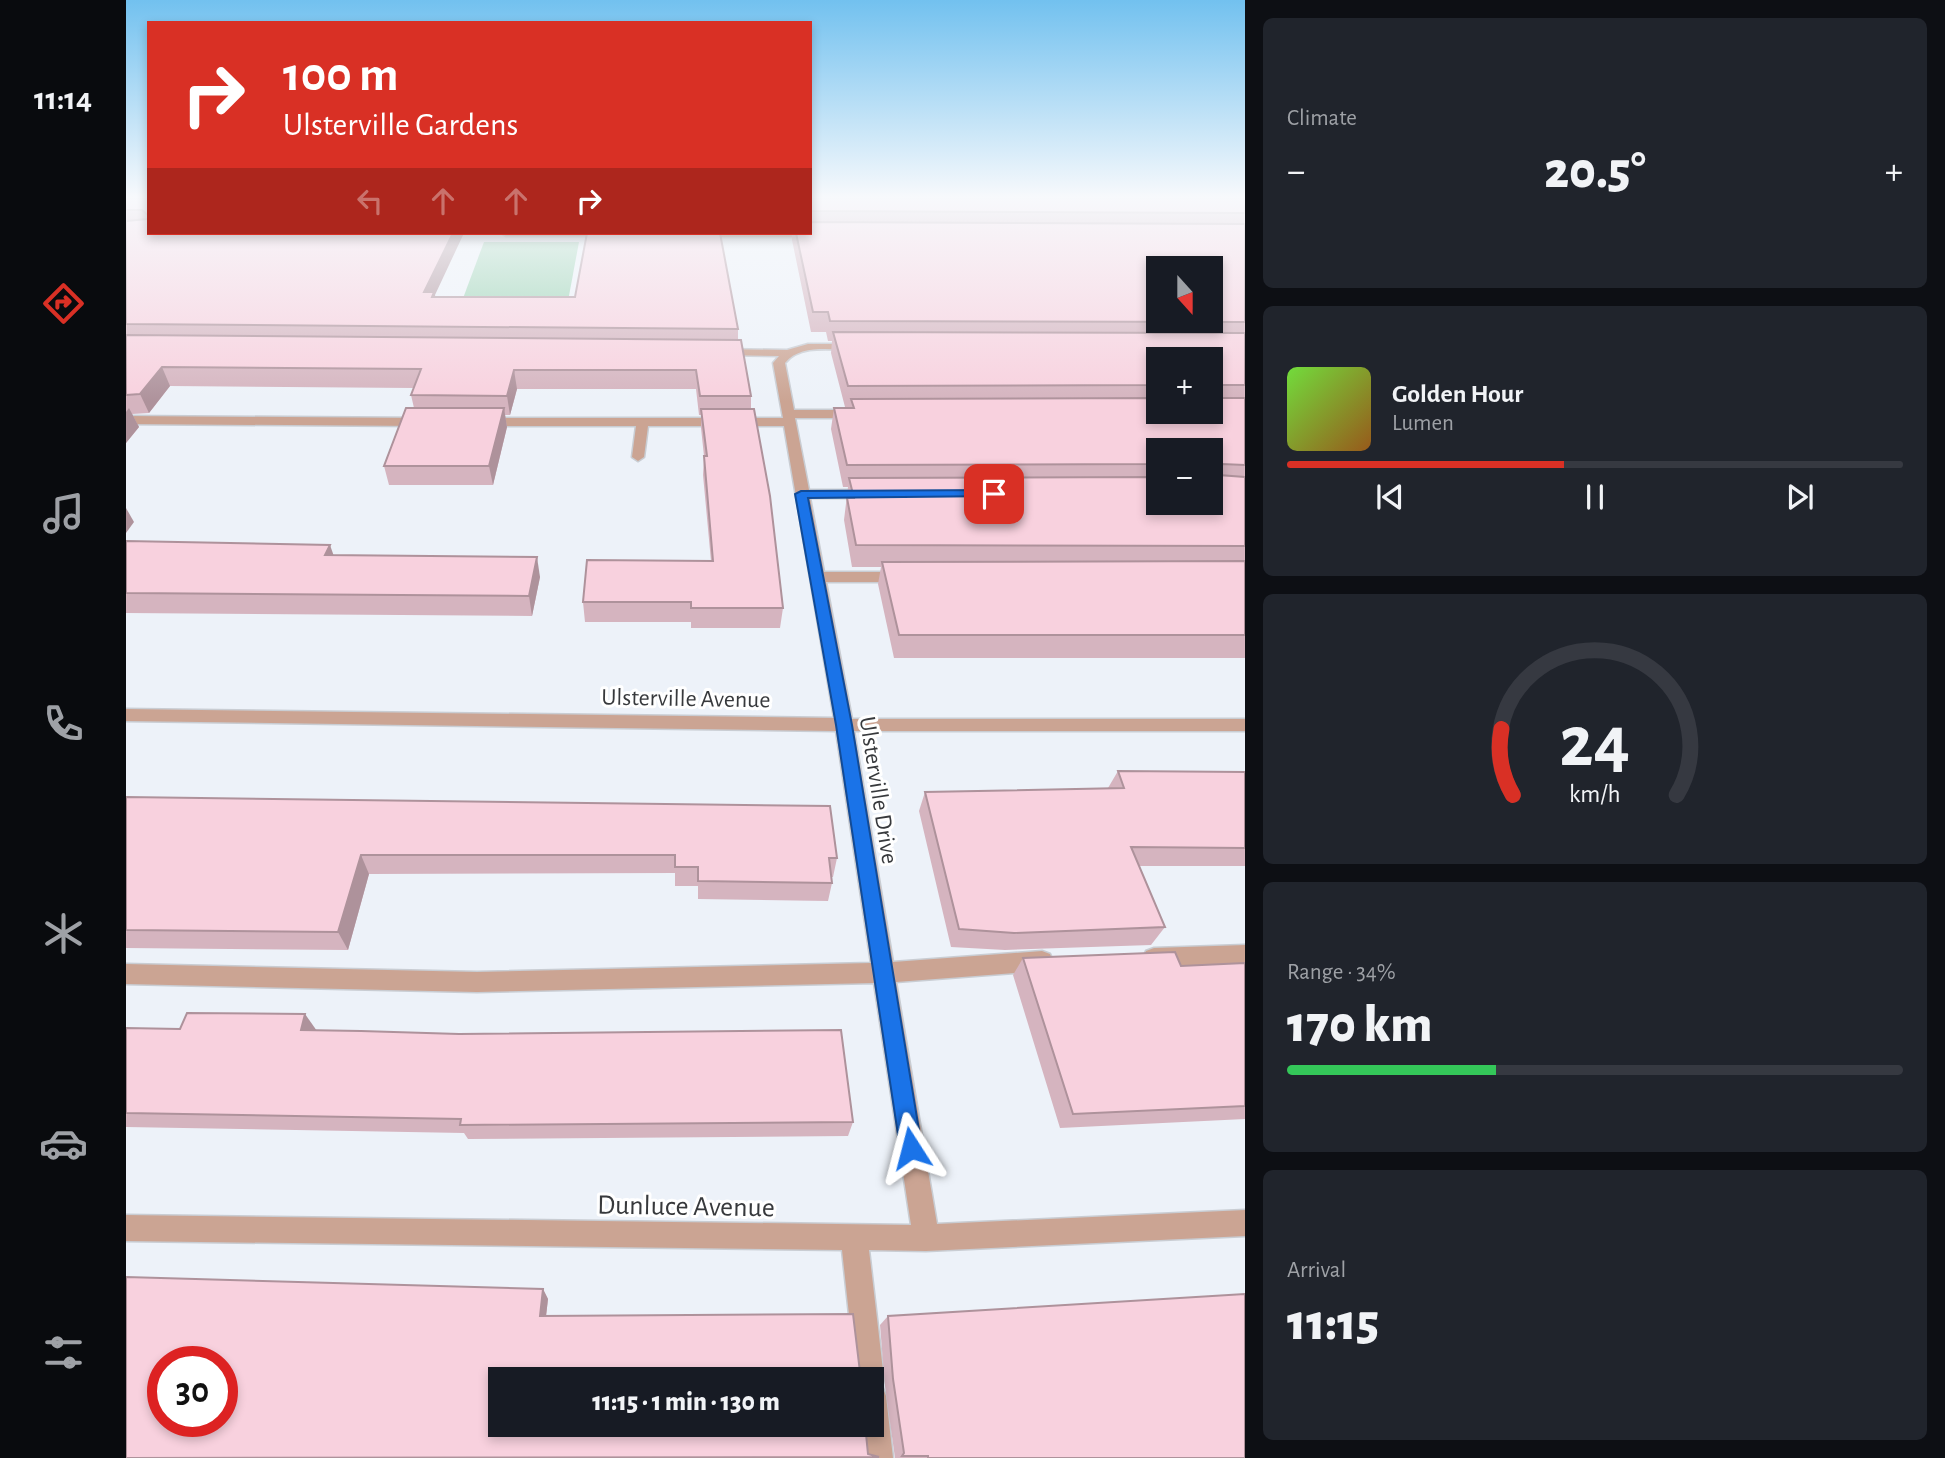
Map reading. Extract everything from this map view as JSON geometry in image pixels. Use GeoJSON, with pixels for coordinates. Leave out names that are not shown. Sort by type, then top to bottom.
{"type":"FeatureCollection","features":[{"type":"Feature","properties":{"kind":"street"},"geometry":{"type":"LineString","coordinates":[[702,352],[787,353],[808,347],[863,347]]}},
{"type":"Feature","properties":{"kind":"street","name":"Ulsterville Drive"},"geometry":{"type":"LineString","coordinates":[[787,353],[779,363],[844,725],[926,1238]]}},
{"type":"Feature","properties":{"kind":"street"},"geometry":{"type":"LineString","coordinates":[[465,422],[642,423],[871,414]]}},
{"type":"Feature","properties":{"kind":"street"},"geometry":{"type":"LineString","coordinates":[[126,420],[440,422]]}},
{"type":"Feature","properties":{"kind":"street"},"geometry":{"type":"LineString","coordinates":[[638,457],[642,423]]}},
{"type":"Feature","properties":{"kind":"street"},"geometry":{"type":"LineString","coordinates":[[801,494],[884,494]]}},
{"type":"Feature","properties":{"kind":"street"},"geometry":{"type":"LineString","coordinates":[[816,578],[913,577]]}},
{"type":"Feature","properties":{"kind":"street","name":"Ulsterville Avenue"},"geometry":{"type":"LineString","coordinates":[[126,715],[844,725],[1245,725]]}},
{"type":"Feature","properties":{"kind":"street"},"geometry":{"type":"LineString","coordinates":[[1137,958],[1245,955]]}},
{"type":"Feature","properties":{"kind":"street"},"geometry":{"type":"LineString","coordinates":[[126,974],[477,982],[884,973],[1069,960]]}},
{"type":"Feature","properties":{"kind":"street","name":"Dunluce Avenue"},"geometry":{"type":"LineString","coordinates":[[126,1228],[926,1238],[1245,1223]]}},
{"type":"Feature","properties":{"kind":"street"},"geometry":{"type":"LineString","coordinates":[[854,1238],[869,1367]]}},
{"type":"Feature","properties":{"kind":"street"},"geometry":{"type":"LineString","coordinates":[[876,1437],[878,1458]]}},
{"type":"Feature","properties":{"kind":"green space"},"geometry":{"type":"Polygon","coordinates":[[[475,266],[575,266],[568,301],[462,301],[475,266]]]}},
{"type":"Feature","properties":{"kind":"building"},"geometry":{"type":"Polygon","coordinates":[[[126,266],[437,266],[424,292],[434,292],[432,297],[575,297],[581,266],[726,266],[738,329],[126,324],[126,266]]]}},
{"type":"Feature","properties":{"kind":"building"},"geometry":{"type":"Polygon","coordinates":[[[803,266],[1146,266],[1146,322],[830,321],[828,312],[813,312],[803,266]]]}},
{"type":"Feature","properties":{"kind":"building"},"geometry":{"type":"Polygon","coordinates":[[[1223,266],[1245,266],[1245,322],[1223,322],[1223,266]]]}},
{"type":"Feature","properties":{"kind":"building"},"geometry":{"type":"Polygon","coordinates":[[[833,332],[1245,333],[1245,385],[1223,385],[1223,347],[1146,347],[1146,385],[848,386],[833,332]]]}},
{"type":"Feature","properties":{"kind":"building"},"geometry":{"type":"Polygon","coordinates":[[[126,335],[741,340],[751,396],[700,396],[696,370],[514,370],[507,396],[411,395],[421,369],[162,367],[140,394],[126,395],[126,335]]]}},
{"type":"Feature","properties":{"kind":"building"},"geometry":{"type":"Polygon","coordinates":[[[1146,398],[1146,424],[1223,424],[1223,398],[1245,398],[1245,465],[1223,464],[1223,438],[1146,438],[1146,464],[847,465],[834,408],[854,408],[851,399],[1146,398]]]}},
{"type":"Feature","properties":{"kind":"building"},"geometry":{"type":"Polygon","coordinates":[[[406,408],[504,408],[489,466],[384,466],[406,408]]]}},
{"type":"Feature","properties":{"kind":"building"},"geometry":{"type":"Polygon","coordinates":[[[701,409],[754,409],[770,496],[783,608],[691,608],[691,602],[583,602],[587,560],[713,561],[704,456],[707,456],[701,409]]]}},
{"type":"Feature","properties":{"kind":"building"},"geometry":{"type":"Polygon","coordinates":[[[1223,475],[1245,477],[1245,546],[856,545],[847,498],[854,498],[849,478],[1146,477],[1146,515],[1223,515],[1223,475]]]}},
{"type":"Feature","properties":{"kind":"building"},"geometry":{"type":"Polygon","coordinates":[[[126,541],[330,545],[325,555],[537,557],[529,596],[126,593],[126,541]]]}},
{"type":"Feature","properties":{"kind":"building"},"geometry":{"type":"Polygon","coordinates":[[[1245,561],[1245,635],[899,635],[882,562],[1245,561]]]}},
{"type":"Feature","properties":{"kind":"building"},"geometry":{"type":"Polygon","coordinates":[[[1118,771],[1245,772],[1245,848],[1131,847],[1165,927],[1014,933],[959,929],[925,792],[1124,788],[1118,771]]]}},
{"type":"Feature","properties":{"kind":"building"},"geometry":{"type":"Polygon","coordinates":[[[126,797],[830,806],[837,858],[829,858],[832,883],[698,881],[698,867],[675,867],[675,855],[361,855],[338,932],[126,930],[126,797]]]}},
{"type":"Feature","properties":{"kind":"building"},"geometry":{"type":"Polygon","coordinates":[[[1175,952],[1181,966],[1245,963],[1245,1106],[1073,1114],[1023,958],[1175,952]]]}},
{"type":"Feature","properties":{"kind":"building"},"geometry":{"type":"Polygon","coordinates":[[[187,1013],[305,1014],[301,1030],[459,1034],[841,1030],[853,1122],[460,1125],[461,1119],[126,1113],[126,1028],[180,1029],[187,1013]]]}},
{"type":"Feature","properties":{"kind":"building"},"geometry":{"type":"Polygon","coordinates":[[[126,1277],[543,1289],[540,1316],[853,1314],[859,1367],[488,1367],[488,1437],[866,1437],[868,1454],[879,1457],[126,1458],[126,1277]]]}},
{"type":"Feature","properties":{"kind":"building"},"geometry":{"type":"Polygon","coordinates":[[[1245,1294],[1245,1458],[902,1456],[904,1453],[893,1379],[888,1316],[1245,1294]]]}},
{"type":"Feature","properties":{"kind":"route"},"geometry":{"type":"LineString","coordinates":[[911,1148],[844,725],[801,494],[994,494]]}}]}
